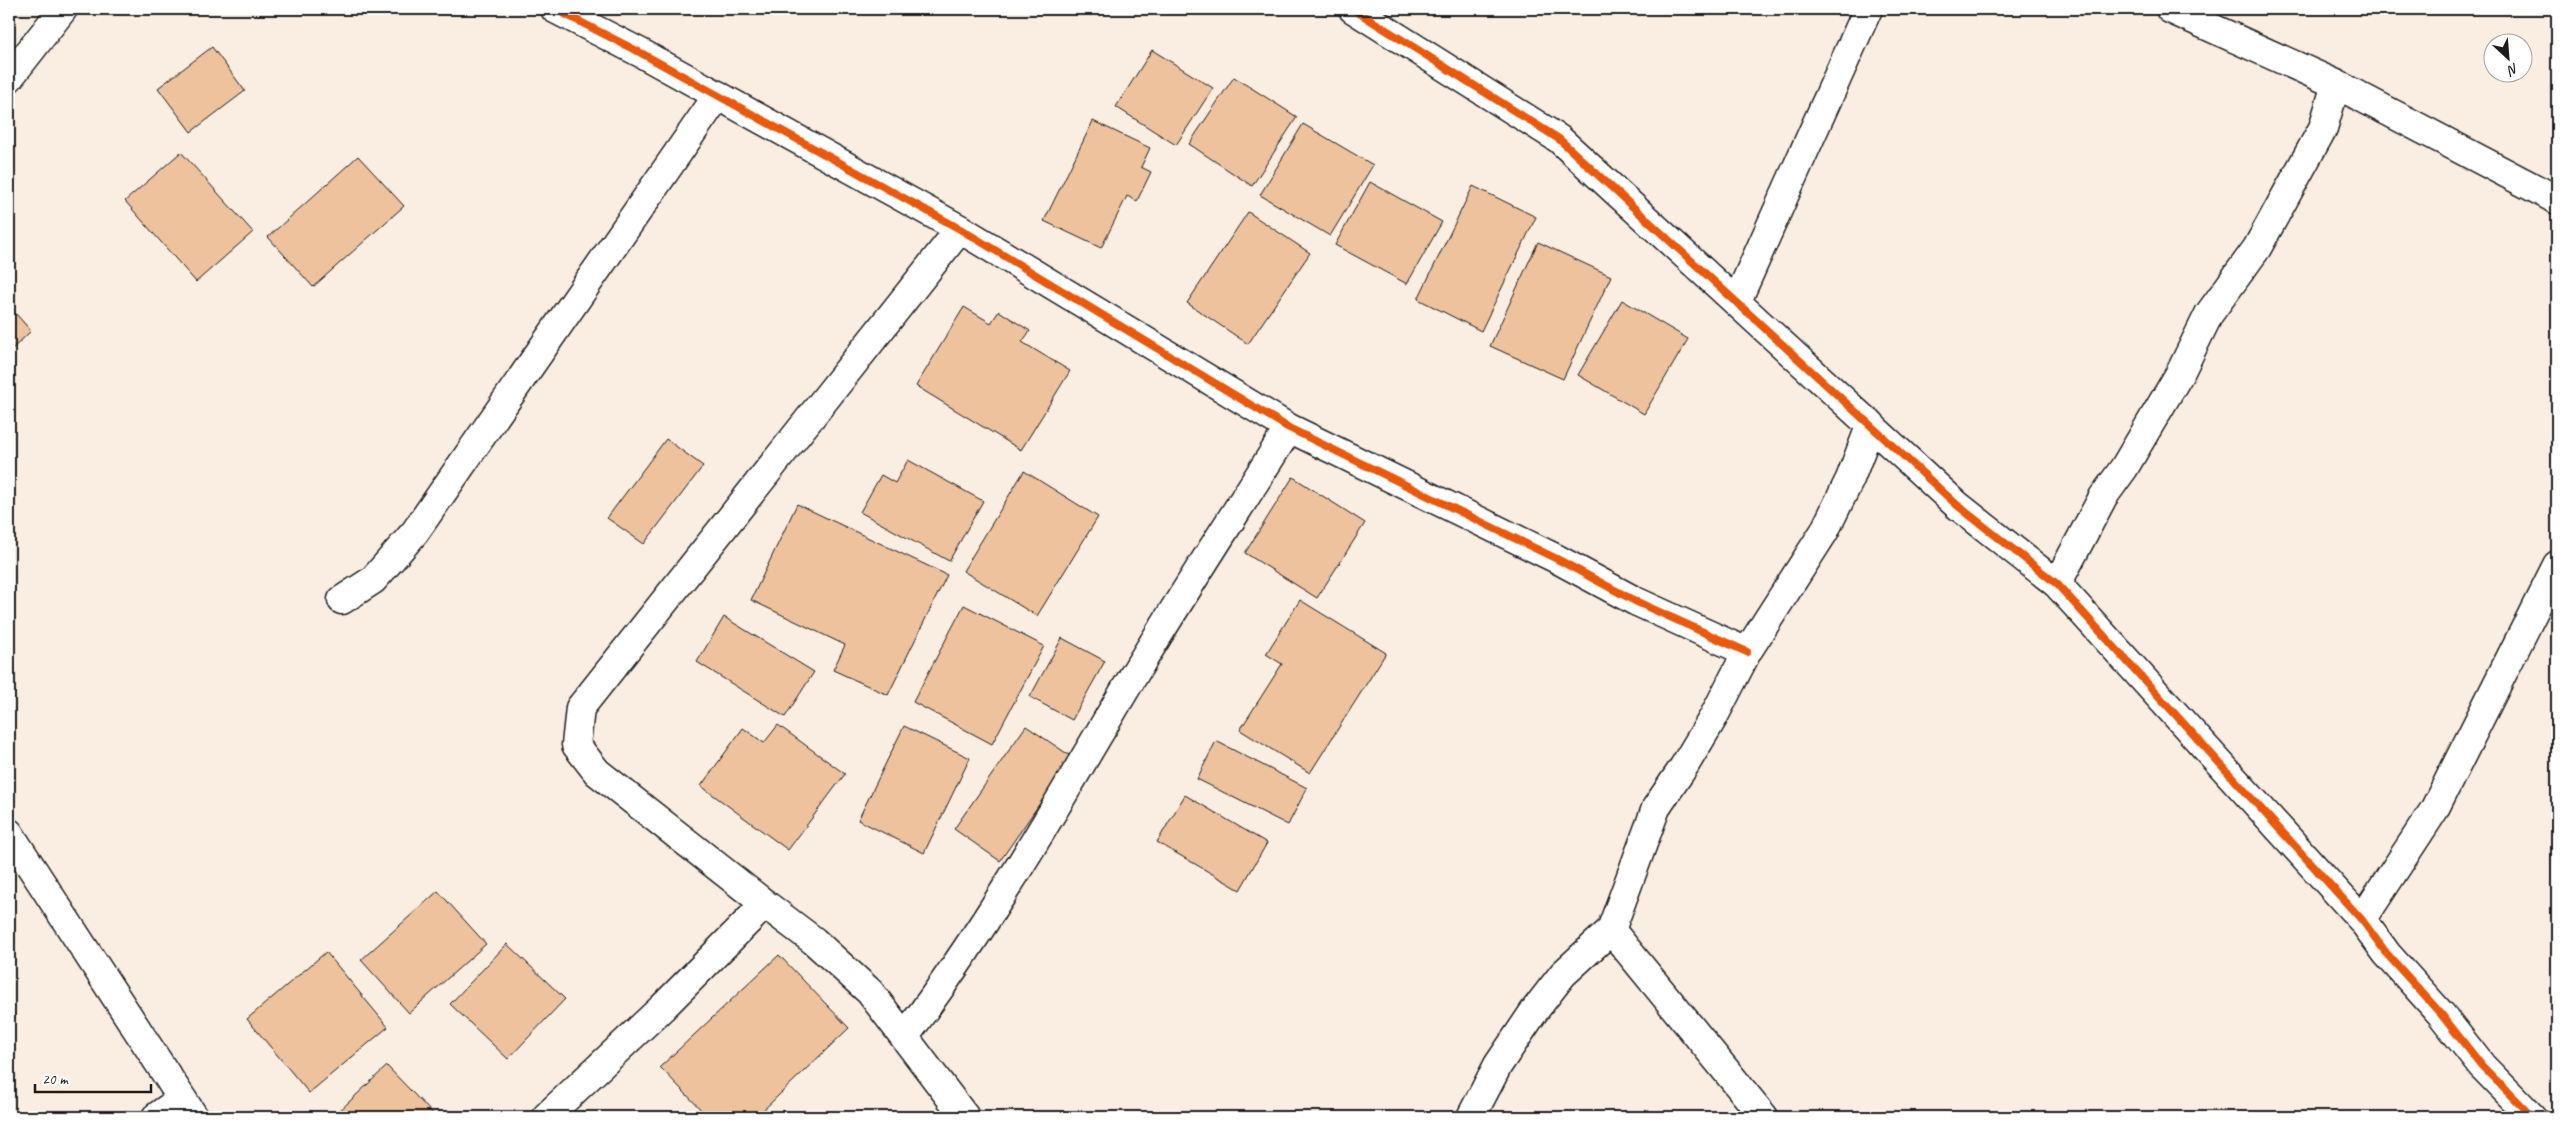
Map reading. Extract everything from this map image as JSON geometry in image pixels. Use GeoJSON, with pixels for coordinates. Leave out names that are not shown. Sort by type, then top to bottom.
{"type":"FeatureCollection","features":[{"type":"Feature","properties":{"kind":"street"},"geometry":{"type":"LineString","coordinates":[[9,78],[63,9]]}},
{"type":"Feature","properties":{"kind":"street"},"geometry":{"type":"LineString","coordinates":[[554,9],[718,96],[960,229],[1289,428],[1557,559],[1635,601],[1747,652]]}},
{"type":"Feature","properties":{"kind":"street"},"geometry":{"type":"LineString","coordinates":[[1737,301],[1868,9]]}},
{"type":"Feature","properties":{"kind":"street"},"geometry":{"type":"LineString","coordinates":[[2170,9],[2336,84],[2557,200]]}},
{"type":"Feature","properties":{"kind":"street"},"geometry":{"type":"LineString","coordinates":[[1364,11],[1559,139],[1957,505],[2057,584],[2362,920],[2387,954],[2441,1014],[2482,1066],[2527,1116]]}},
{"type":"Feature","properties":{"kind":"street"},"geometry":{"type":"LineString","coordinates":[[2057,584],[2103,497],[2124,468],[2180,373],[2209,314],[2261,240],[2322,128],[2336,84]]}},
{"type":"Feature","properties":{"kind":"street"},"geometry":{"type":"LineString","coordinates":[[342,600],[372,580],[415,532],[718,96]]}},
{"type":"Feature","properties":{"kind":"street"},"geometry":{"type":"LineString","coordinates":[[957,1114],[905,1036],[870,992],[814,941],[597,772],[576,745],[580,708],[960,229]]}},
{"type":"Feature","properties":{"kind":"street"},"geometry":{"type":"LineString","coordinates":[[1471,1117],[1498,1065],[1535,1010],[1563,974],[1611,930],[1656,808],[1698,743],[1747,652],[1824,532],[1850,479],[1871,424]]}},
{"type":"Feature","properties":{"kind":"street"},"geometry":{"type":"LineString","coordinates":[[905,1036],[952,973],[1003,895],[1139,667],[1289,428]]}},
{"type":"Feature","properties":{"kind":"street"},"geometry":{"type":"LineString","coordinates":[[2362,920],[2434,810],[2557,565]]}},
{"type":"Feature","properties":{"kind":"street"},"geometry":{"type":"LineString","coordinates":[[9,833],[187,1108],[156,1117]]}},
{"type":"Feature","properties":{"kind":"street"},"geometry":{"type":"LineString","coordinates":[[546,1117],[663,1007],[765,904]]}},
{"type":"Feature","properties":{"kind":"street"},"geometry":{"type":"LineString","coordinates":[[1611,930],[1764,1117]]}},
{"type":"Feature","properties":{"kind":"building"},"geometry":{"type":"Polygon","coordinates":[[[212,47],[245,91],[191,132],[158,88],[212,47]]]}},
{"type":"Feature","properties":{"kind":"building"},"geometry":{"type":"Polygon","coordinates":[[[1152,50],[1213,88],[1176,145],[1116,107],[1152,50]]]}},
{"type":"Feature","properties":{"kind":"building"},"geometry":{"type":"Polygon","coordinates":[[[1234,77],[1297,117],[1252,186],[1189,144],[1234,77]]]}},
{"type":"Feature","properties":{"kind":"building"},"geometry":{"type":"Polygon","coordinates":[[[1093,121],[1150,148],[1141,167],[1151,172],[1137,201],[1127,196],[1101,248],[1044,221],[1093,121]]]}},
{"type":"Feature","properties":{"kind":"building"},"geometry":{"type":"Polygon","coordinates":[[[1303,124],[1373,165],[1330,236],[1260,195],[1303,124]]]}},
{"type":"Feature","properties":{"kind":"building"},"geometry":{"type":"Polygon","coordinates":[[[181,152],[253,232],[196,282],[125,201],[181,152]]]}},
{"type":"Feature","properties":{"kind":"building"},"geometry":{"type":"Polygon","coordinates":[[[358,156],[404,206],[313,287],[268,237],[358,156]]]}},
{"type":"Feature","properties":{"kind":"building"},"geometry":{"type":"Polygon","coordinates":[[[1370,182],[1442,222],[1407,284],[1335,245],[1370,182]]]}},
{"type":"Feature","properties":{"kind":"building"},"geometry":{"type":"Polygon","coordinates":[[[1473,186],[1536,217],[1481,331],[1418,299],[1473,186]]]}},
{"type":"Feature","properties":{"kind":"building"},"geometry":{"type":"Polygon","coordinates":[[[1248,212],[1310,253],[1248,344],[1187,303],[1248,212]]]}},
{"type":"Feature","properties":{"kind":"building"},"geometry":{"type":"Polygon","coordinates":[[[1538,242],[1611,276],[1563,379],[1490,346],[1538,242]]]}},
{"type":"Feature","properties":{"kind":"building"},"geometry":{"type":"Polygon","coordinates":[[[1622,300],[1688,339],[1644,414],[1578,375],[1622,300]]]}},
{"type":"Feature","properties":{"kind":"building"},"geometry":{"type":"Polygon","coordinates":[[[9,306],[31,331],[9,352],[9,306]]]}},
{"type":"Feature","properties":{"kind":"building"},"geometry":{"type":"Polygon","coordinates":[[[964,307],[991,323],[999,311],[1030,331],[1022,342],[1070,371],[1021,450],[916,386],[964,307]]]}},
{"type":"Feature","properties":{"kind":"building"},"geometry":{"type":"Polygon","coordinates":[[[666,439],[703,466],[644,544],[607,518],[666,439]]]}},
{"type":"Feature","properties":{"kind":"building"},"geometry":{"type":"Polygon","coordinates":[[[908,460],[983,501],[949,561],[860,512],[881,475],[895,483],[908,460]]]}},
{"type":"Feature","properties":{"kind":"building"},"geometry":{"type":"Polygon","coordinates":[[[1024,471],[1098,517],[1037,616],[963,571],[1024,471]]]}},
{"type":"Feature","properties":{"kind":"building"},"geometry":{"type":"Polygon","coordinates":[[[1293,477],[1365,523],[1317,598],[1245,553],[1293,477]]]}},
{"type":"Feature","properties":{"kind":"building"},"geometry":{"type":"Polygon","coordinates":[[[797,504],[947,575],[888,695],[833,670],[845,645],[751,600],[797,504]]]}},
{"type":"Feature","properties":{"kind":"building"},"geometry":{"type":"Polygon","coordinates":[[[1300,600],[1386,653],[1310,773],[1240,730],[1282,664],[1266,654],[1300,600]]]}},
{"type":"Feature","properties":{"kind":"building"},"geometry":{"type":"Polygon","coordinates":[[[964,605],[1044,646],[992,744],[913,702],[964,605]]]}},
{"type":"Feature","properties":{"kind":"building"},"geometry":{"type":"Polygon","coordinates":[[[724,617],[814,672],[785,717],[697,662],[724,617]]]}},
{"type":"Feature","properties":{"kind":"building"},"geometry":{"type":"Polygon","coordinates":[[[1062,638],[1105,661],[1072,720],[1030,697],[1062,638]]]}},
{"type":"Feature","properties":{"kind":"building"},"geometry":{"type":"Polygon","coordinates":[[[778,725],[845,774],[788,850],[701,786],[743,728],[764,743],[778,725]]]}},
{"type":"Feature","properties":{"kind":"building"},"geometry":{"type":"Polygon","coordinates":[[[904,726],[970,758],[924,853],[858,820],[904,726]]]}},
{"type":"Feature","properties":{"kind":"building"},"geometry":{"type":"Polygon","coordinates":[[[1026,726],[1072,757],[1000,861],[954,829],[1026,726]]]}},
{"type":"Feature","properties":{"kind":"building"},"geometry":{"type":"Polygon","coordinates":[[[1216,741],[1307,788],[1288,825],[1197,779],[1216,741]]]}},
{"type":"Feature","properties":{"kind":"building"},"geometry":{"type":"Polygon","coordinates":[[[1185,795],[1267,843],[1240,890],[1157,842],[1185,795]]]}},
{"type":"Feature","properties":{"kind":"building"},"geometry":{"type":"Polygon","coordinates":[[[438,891],[486,944],[409,1013],[361,960],[438,891]]]}},
{"type":"Feature","properties":{"kind":"building"},"geometry":{"type":"Polygon","coordinates":[[[507,944],[565,999],[508,1059],[450,1004],[507,944]]]}},
{"type":"Feature","properties":{"kind":"building"},"geometry":{"type":"Polygon","coordinates":[[[326,952],[388,1027],[309,1093],[247,1019],[326,952]]]}},
{"type":"Feature","properties":{"kind":"building"},"geometry":{"type":"Polygon","coordinates":[[[779,955],[849,1028],[756,1117],[708,1117],[660,1067],[779,955]]]}},
{"type":"Feature","properties":{"kind":"building"},"geometry":{"type":"Polygon","coordinates":[[[387,1066],[436,1117],[333,1117],[387,1066]]]}},
{"type":"Feature","properties":{"kind":"cycle path"},"geometry":{"type":"LineString","coordinates":[[555,9],[641,53],[960,229],[1289,428],[1557,559],[1635,601],[1747,652]]}},
{"type":"Feature","properties":{"kind":"cycle path"},"geometry":{"type":"LineString","coordinates":[[1353,9],[1559,139],[1957,505],[2057,584],[2362,920],[2387,954],[2441,1014],[2482,1066],[2532,1117]]}}]}
